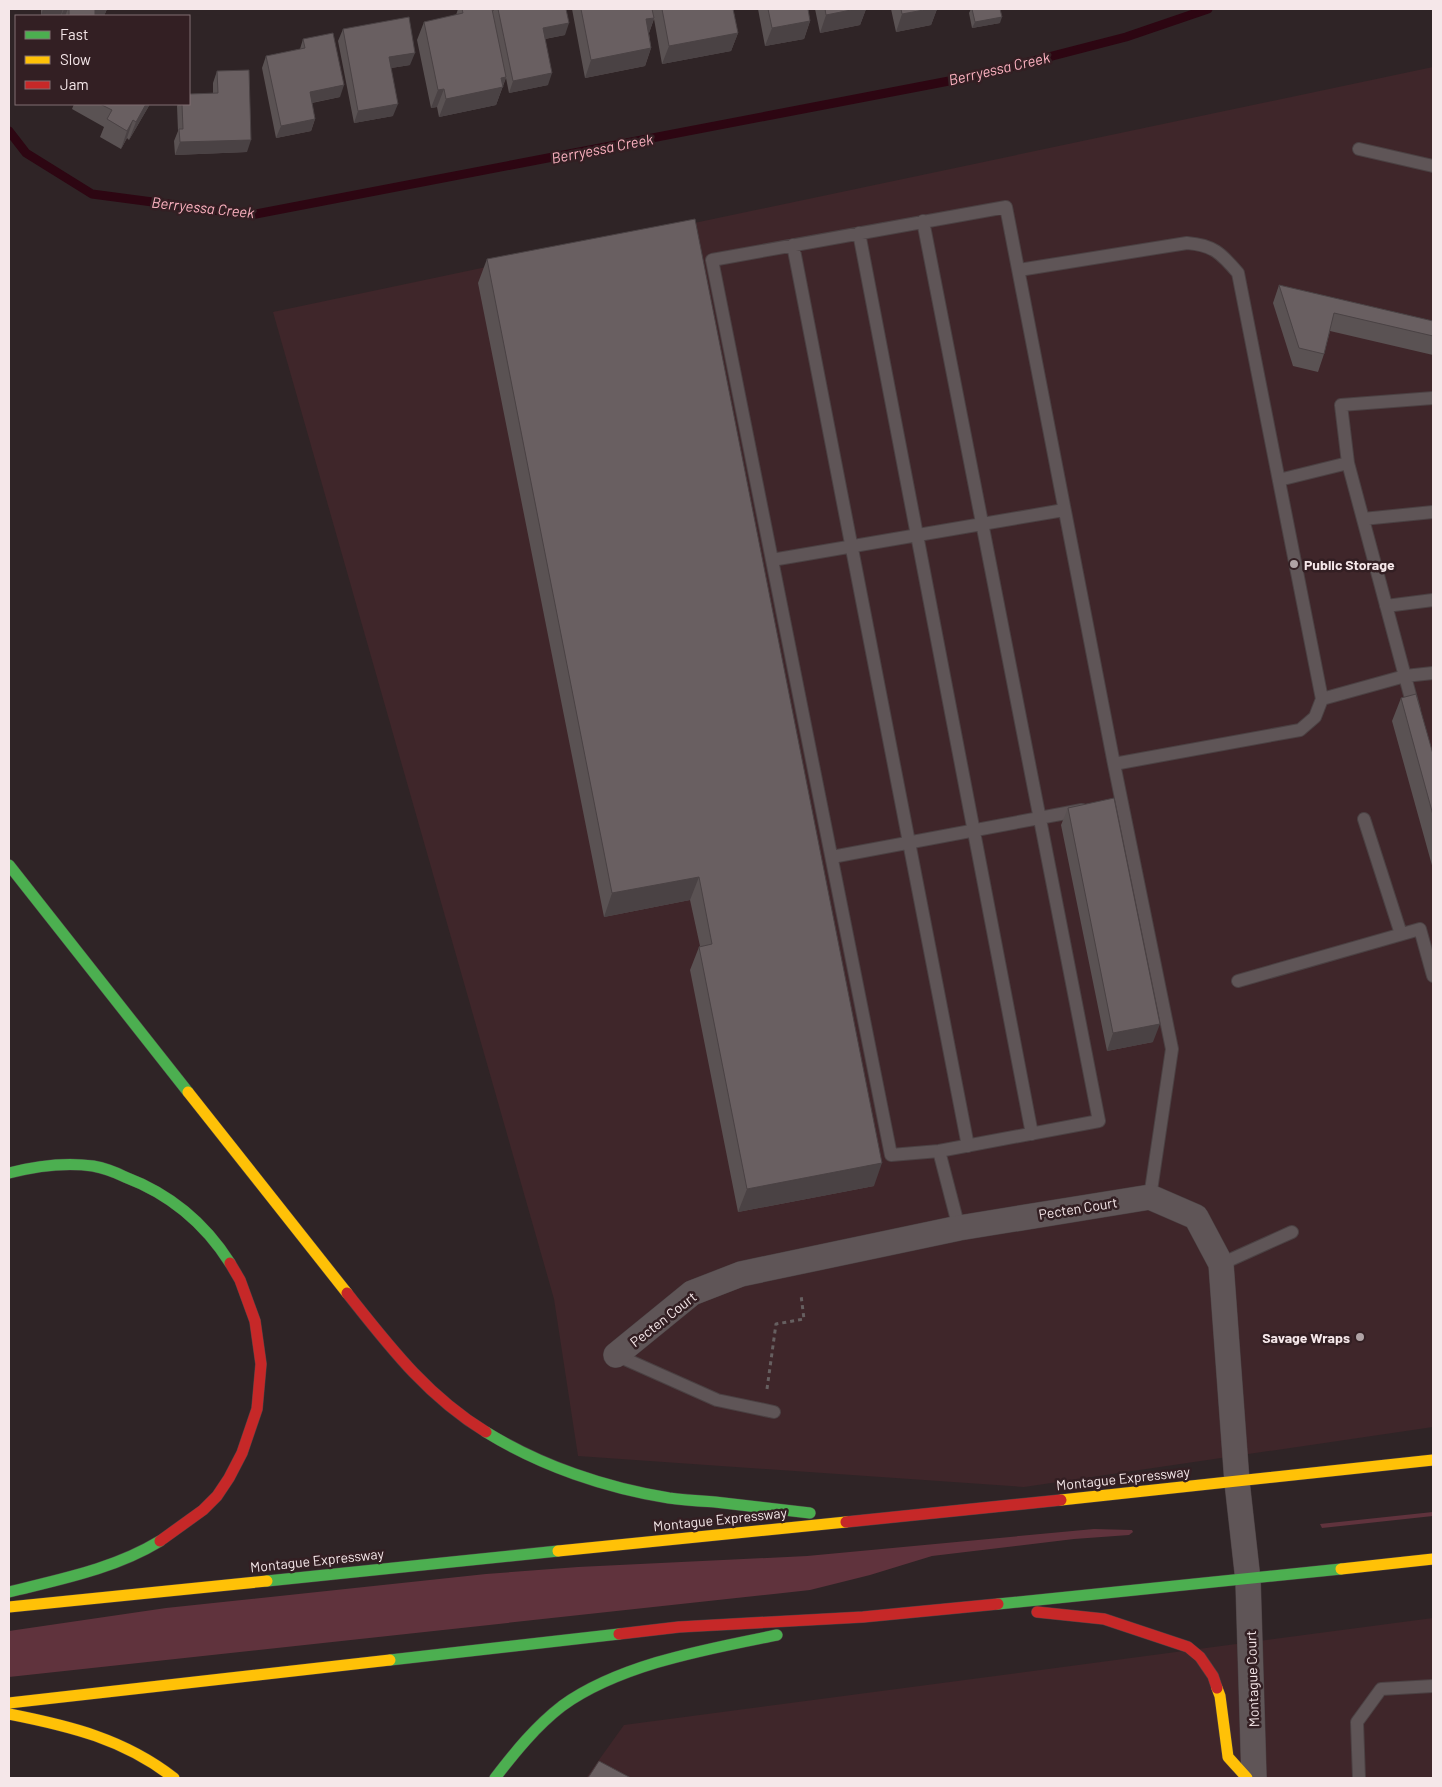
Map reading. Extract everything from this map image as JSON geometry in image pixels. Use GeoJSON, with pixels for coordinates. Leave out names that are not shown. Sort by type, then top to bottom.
{"type":"FeatureCollection","features":[{"type":"Feature","properties":{"kind":"highway"},"geometry":{"type":"LineString","coordinates":[[9,865],[379,1334],[414,1375],[448,1406],[486,1434],[526,1455],[571,1473],[617,1487],[665,1497],[866,1519]]}},
{"type":"Feature","properties":{"kind":"highway"},"geometry":{"type":"LineString","coordinates":[[9,1173],[28,1168],[67,1165],[105,1169],[146,1184],[179,1204],[208,1231],[231,1261],[247,1294],[258,1333],[262,1370],[259,1404],[250,1437],[234,1472],[212,1502],[182,1527],[139,1554],[103,1568],[9,1592]]}},
{"type":"Feature","properties":{"kind":"highway","name":"Montague Expressway"},"geometry":{"type":"LineString","coordinates":[[9,1607],[1237,1482],[1433,1460]]}},
{"type":"Feature","properties":{"kind":"highway"},"geometry":{"type":"LineString","coordinates":[[9,1704],[679,1627],[863,1617],[1433,1560]]}},
{"type":"Feature","properties":{"kind":"highway"},"geometry":{"type":"LineString","coordinates":[[976,1606],[1104,1619],[1188,1647],[1200,1657],[1213,1676],[1220,1696],[1228,1757],[1247,1778]]}},
{"type":"Feature","properties":{"kind":"highway"},"geometry":{"type":"LineString","coordinates":[[495,1778],[540,1725],[566,1704],[609,1680],[686,1654],[863,1617]]}},
{"type":"Feature","properties":{"kind":"highway"},"geometry":{"type":"LineString","coordinates":[[9,1714],[48,1721],[95,1735],[134,1752],[167,1771],[174,1778]]}},
{"type":"Feature","properties":{"kind":"street","name":"Pecten Court"},"geometry":{"type":"LineString","coordinates":[[616,1354],[692,1293],[741,1274],[959,1228],[1150,1196]]}},
{"type":"Feature","properties":{"kind":"street"},"geometry":{"type":"LineString","coordinates":[[1150,1196],[1196,1217],[1221,1264],[1237,1482],[1248,1580]]}},
{"type":"Feature","properties":{"kind":"street","name":"Montague Court"},"geometry":{"type":"LineString","coordinates":[[1248,1580],[1254,1778]]}},
{"type":"Feature","properties":{"kind":"lane"},"geometry":{"type":"LineString","coordinates":[[1359,149],[1433,166]]}},
{"type":"Feature","properties":{"kind":"lane"},"geometry":{"type":"LineString","coordinates":[[924,221],[1099,1121],[939,1151],[892,1155],[712,260],[924,221],[1006,207],[1114,764],[1117,803],[1172,1049],[1150,1196]]}},
{"type":"Feature","properties":{"kind":"lane"},"geometry":{"type":"LineString","coordinates":[[859,233],[1032,1134]]}},
{"type":"Feature","properties":{"kind":"lane"},"geometry":{"type":"LineString","coordinates":[[1018,270],[1187,242],[1203,244],[1219,253],[1238,273],[1322,699],[1315,717],[1300,730],[1114,764]]}},
{"type":"Feature","properties":{"kind":"lane"},"geometry":{"type":"LineString","coordinates":[[793,245],[968,1146]]}},
{"type":"Feature","properties":{"kind":"lane"},"geometry":{"type":"LineString","coordinates":[[1417,720],[1348,463],[1340,406],[1433,398]]}},
{"type":"Feature","properties":{"kind":"lane"},"geometry":{"type":"LineString","coordinates":[[1279,480],[1348,463]]}},
{"type":"Feature","properties":{"kind":"lane"},"geometry":{"type":"LineString","coordinates":[[772,560],[1064,510]]}},
{"type":"Feature","properties":{"kind":"lane"},"geometry":{"type":"LineString","coordinates":[[1363,519],[1433,512]]}},
{"type":"Feature","properties":{"kind":"lane"},"geometry":{"type":"LineString","coordinates":[[1386,606],[1433,600]]}},
{"type":"Feature","properties":{"kind":"lane"},"geometry":{"type":"LineString","coordinates":[[1322,699],[1405,676],[1433,673]]}},
{"type":"Feature","properties":{"kind":"lane"},"geometry":{"type":"LineString","coordinates":[[832,857],[1094,808]]}},
{"type":"Feature","properties":{"kind":"lane"},"geometry":{"type":"LineString","coordinates":[[1364,819],[1401,934]]}},
{"type":"Feature","properties":{"kind":"lane"},"geometry":{"type":"LineString","coordinates":[[1238,981],[1420,929],[1433,976]]}},
{"type":"Feature","properties":{"kind":"lane"},"geometry":{"type":"LineString","coordinates":[[939,1151],[959,1228]]}},
{"type":"Feature","properties":{"kind":"lane"},"geometry":{"type":"LineString","coordinates":[[1221,1264],[1292,1232]]}},
{"type":"Feature","properties":{"kind":"lane"},"geometry":{"type":"LineString","coordinates":[[616,1354],[717,1400],[769,1411]]}},
{"type":"Feature","properties":{"kind":"lane"},"geometry":{"type":"LineString","coordinates":[[1360,1778],[1357,1722],[1380,1689],[1433,1686]]}},
{"type":"Feature","properties":{"kind":"path"},"geometry":{"type":"LineString","coordinates":[[769,1411],[776,1324],[804,1319],[801,1295]]}},
{"type":"Feature","properties":{"kind":"shaded area"},"geometry":{"type":"Polygon","coordinates":[[[1433,67],[1433,1427],[1024,1487],[578,1456],[554,1299],[273,312],[1433,67]]]}},
{"type":"Feature","properties":{"kind":"shaded area"},"geometry":{"type":"Polygon","coordinates":[[[1433,1512],[1433,1516],[1322,1528],[1320,1524],[1433,1512]]]}},
{"type":"Feature","properties":{"kind":"shaded area"},"geometry":{"type":"Polygon","coordinates":[[[1094,1529],[1132,1530],[1133,1532],[1129,1535],[1074,1539],[932,1556],[870,1575],[810,1590],[9,1677],[9,1631],[166,1608],[486,1574],[578,1567],[807,1556],[1094,1529]]]}},
{"type":"Feature","properties":{"kind":"shaded area"},"geometry":{"type":"Polygon","coordinates":[[[1433,1618],[1433,1778],[586,1778],[624,1725],[1433,1618]]]}},
{"type":"Feature","properties":{"kind":"building"},"geometry":{"type":"Polygon","coordinates":[[[69,9],[95,9],[95,15],[69,15],[69,9]]]}},
{"type":"Feature","properties":{"kind":"building"},"geometry":{"type":"Polygon","coordinates":[[[462,9],[492,9],[506,77],[501,78],[503,87],[446,99],[444,89],[438,90],[424,22],[463,13],[462,9]]]}},
{"type":"Feature","properties":{"kind":"building"},"geometry":{"type":"Polygon","coordinates":[[[498,9],[566,9],[569,23],[543,28],[552,73],[513,81],[498,9]]]}},
{"type":"Feature","properties":{"kind":"building"},"geometry":{"type":"Polygon","coordinates":[[[581,9],[652,9],[654,18],[646,19],[651,48],[591,60],[581,9]]]}},
{"type":"Feature","properties":{"kind":"building"},"geometry":{"type":"Polygon","coordinates":[[[662,9],[733,9],[738,33],[669,46],[662,9]]]}},
{"type":"Feature","properties":{"kind":"building"},"geometry":{"type":"Polygon","coordinates":[[[768,9],[808,9],[810,21],[772,28],[768,9]]]}},
{"type":"Feature","properties":{"kind":"building"},"geometry":{"type":"Polygon","coordinates":[[[825,9],[856,9],[826,15],[825,9]]]}},
{"type":"Feature","properties":{"kind":"building"},"geometry":{"type":"Polygon","coordinates":[[[901,9],[929,9],[902,14],[901,9]]]}},
{"type":"Feature","properties":{"kind":"building"},"geometry":{"type":"Polygon","coordinates":[[[972,9],[1000,9],[1002,17],[975,22],[972,9]]]}},
{"type":"Feature","properties":{"kind":"building"},"geometry":{"type":"Polygon","coordinates":[[[409,17],[415,53],[389,57],[398,104],[358,111],[343,29],[409,17]]]}},
{"type":"Feature","properties":{"kind":"building"},"geometry":{"type":"Polygon","coordinates":[[[333,33],[344,85],[310,92],[315,119],[281,126],[266,56],[305,48],[303,39],[333,33]]]}},
{"type":"Feature","properties":{"kind":"building"},"geometry":{"type":"Polygon","coordinates":[[[249,70],[251,140],[180,142],[179,129],[183,129],[182,105],[190,105],[190,94],[218,93],[217,71],[249,70]]]}},
{"type":"Feature","properties":{"kind":"building"},"geometry":{"type":"Polygon","coordinates":[[[102,105],[145,105],[136,122],[133,120],[127,131],[107,119],[112,110],[102,105]]]}},
{"type":"Feature","properties":{"kind":"building"},"geometry":{"type":"Polygon","coordinates":[[[695,219],[882,1163],[747,1189],[699,947],[712,944],[699,877],[612,893],[487,259],[695,219]]]}},
{"type":"Feature","properties":{"kind":"building"},"geometry":{"type":"Polygon","coordinates":[[[1279,285],[1433,321],[1433,336],[1334,313],[1324,354],[1299,348],[1279,285]]]}},
{"type":"Feature","properties":{"kind":"building"},"geometry":{"type":"Polygon","coordinates":[[[1416,694],[1433,754],[1433,815],[1401,698],[1416,694]]]}},
{"type":"Feature","properties":{"kind":"building"},"geometry":{"type":"Polygon","coordinates":[[[1114,798],[1160,1024],[1113,1033],[1068,808],[1114,798]]]}},
{"type":"Feature","properties":{"kind":"building"},"geometry":{"type":"Polygon","coordinates":[[[599,1761],[631,1778],[588,1778],[599,1761]]]}},
{"type":"Feature","properties":{"kind":"waterway","name":"Berryessa Creek"},"geometry":{"type":"LineString","coordinates":[[9,131],[26,153],[92,194],[251,215],[975,76],[1126,37],[1208,9]]}},
{"type":"Feature","properties":{"kind":"traffic: fast"},"geometry":{"type":"LineString","coordinates":[[9,865],[188,1092]]}},
{"type":"Feature","properties":{"kind":"traffic: fast"},"geometry":{"type":"LineString","coordinates":[[9,1173],[29,1168],[71,1164],[93,1166],[117,1173],[157,1192],[185,1211],[209,1235],[230,1263]]}},
{"type":"Feature","properties":{"kind":"traffic: fast"},"geometry":{"type":"LineString","coordinates":[[486,1432],[529,1455],[574,1474],[645,1494],[810,1513]]}},
{"type":"Feature","properties":{"kind":"traffic: fast"},"geometry":{"type":"LineString","coordinates":[[9,1592],[68,1578],[106,1566],[142,1551],[160,1541]]}},
{"type":"Feature","properties":{"kind":"traffic: fast"},"geometry":{"type":"LineString","coordinates":[[267,1581],[558,1551]]}},
{"type":"Feature","properties":{"kind":"traffic: fast"},"geometry":{"type":"LineString","coordinates":[[998,1604],[1341,1569]]}},
{"type":"Feature","properties":{"kind":"traffic: fast"},"geometry":{"type":"LineString","coordinates":[[390,1660],[619,1634]]}},
{"type":"Feature","properties":{"kind":"traffic: fast"},"geometry":{"type":"LineString","coordinates":[[495,1778],[543,1722],[562,1706],[585,1691],[610,1679],[665,1660],[777,1635]]}},
{"type":"Feature","properties":{"kind":"traffic: slow"},"geometry":{"type":"LineString","coordinates":[[188,1092],[347,1293]]}},
{"type":"Feature","properties":{"kind":"traffic: slow"},"geometry":{"type":"LineString","coordinates":[[1061,1500],[1433,1460]]}},
{"type":"Feature","properties":{"kind":"traffic: slow"},"geometry":{"type":"LineString","coordinates":[[558,1551],[846,1522]]}},
{"type":"Feature","properties":{"kind":"traffic: slow"},"geometry":{"type":"LineString","coordinates":[[1341,1569],[1433,1559]]}},
{"type":"Feature","properties":{"kind":"traffic: slow"},"geometry":{"type":"LineString","coordinates":[[9,1607],[267,1581]]}},
{"type":"Feature","properties":{"kind":"traffic: slow"},"geometry":{"type":"LineString","coordinates":[[9,1703],[390,1660]]}},
{"type":"Feature","properties":{"kind":"traffic: slow"},"geometry":{"type":"LineString","coordinates":[[1217,1688],[1220,1696],[1228,1757],[1247,1778]]}},
{"type":"Feature","properties":{"kind":"traffic: slow"},"geometry":{"type":"LineString","coordinates":[[9,1714],[75,1729],[96,1736],[136,1753],[174,1778]]}},
{"type":"Feature","properties":{"kind":"traffic: jam"},"geometry":{"type":"LineString","coordinates":[[160,1541],[203,1510],[217,1496],[242,1453],[257,1409],[261,1364],[255,1321],[240,1280],[230,1263]]}},
{"type":"Feature","properties":{"kind":"traffic: jam"},"geometry":{"type":"LineString","coordinates":[[347,1293],[410,1369],[445,1403],[486,1432]]}},
{"type":"Feature","properties":{"kind":"traffic: jam"},"geometry":{"type":"LineString","coordinates":[[846,1522],[1061,1500]]}},
{"type":"Feature","properties":{"kind":"traffic: jam"},"geometry":{"type":"LineString","coordinates":[[619,1634],[679,1627],[863,1617],[998,1604]]}},
{"type":"Feature","properties":{"kind":"traffic: jam"},"geometry":{"type":"LineString","coordinates":[[1037,1612],[1104,1619],[1188,1647],[1200,1657],[1213,1676],[1217,1688]]}},
{"type":"Feature","properties":{"kind":"place","name":"Public Storage"},"geometry":{"type":"Point","coordinates":[1294,564]}},
{"type":"Feature","properties":{"kind":"place","name":"Savage Wraps"},"geometry":{"type":"Point","coordinates":[1360,1337]}}]}
